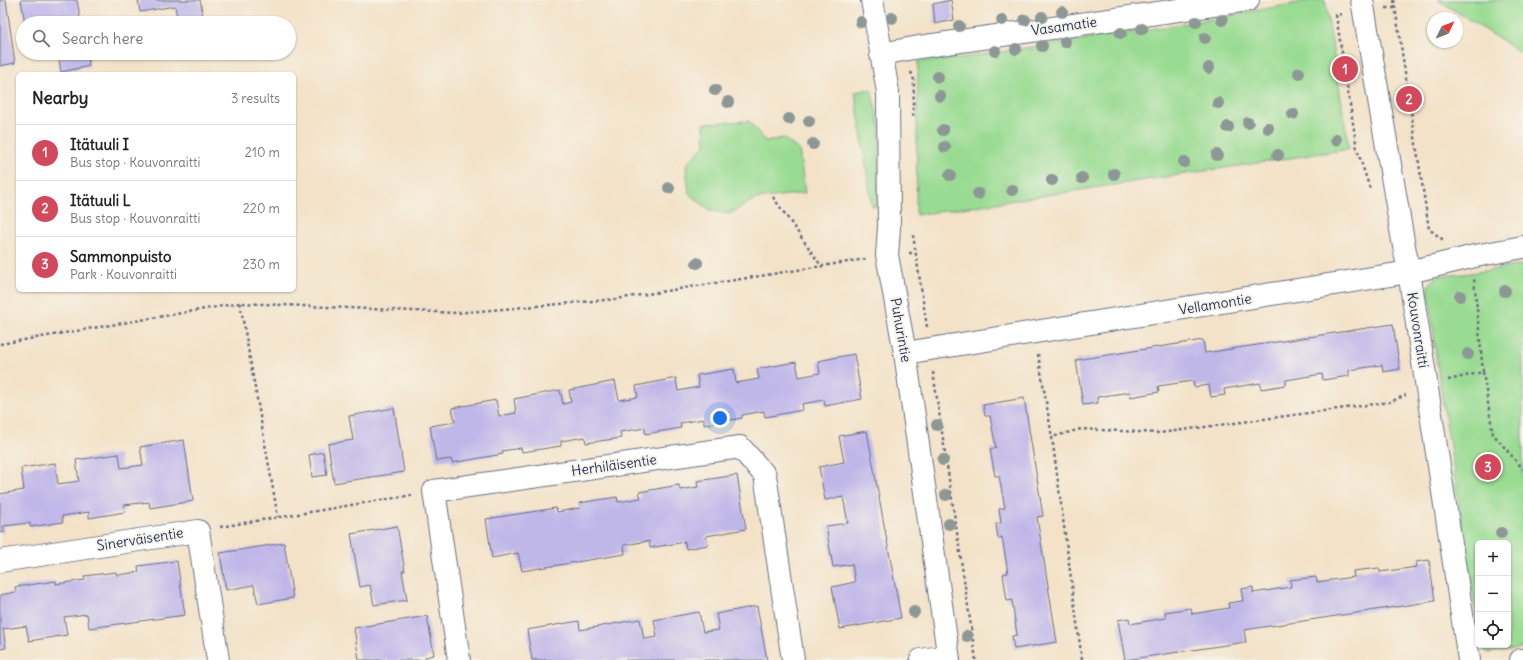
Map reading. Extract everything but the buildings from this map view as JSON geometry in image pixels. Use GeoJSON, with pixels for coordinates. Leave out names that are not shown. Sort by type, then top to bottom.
{"type":"FeatureCollection","features":[{"type":"Feature","properties":{"kind":"street","name":"Puhurintie"},"geometry":{"type":"LineString","coordinates":[[872,0],[888,92],[889,228],[887,255],[905,353],[949,658]]}},
{"type":"Feature","properties":{"kind":"street","name":"Vasamatie"},"geometry":{"type":"LineString","coordinates":[[881,54],[919,47],[1248,0]]}},
{"type":"Feature","properties":{"kind":"street","name":"Kouvonraitti"},"geometry":{"type":"LineString","coordinates":[[1362,0],[1409,272],[1469,660]]}},
{"type":"Feature","properties":{"kind":"street","name":"Vellamontie"},"geometry":{"type":"LineString","coordinates":[[905,353],[1409,272],[1475,256],[1523,247]]}},
{"type":"Feature","properties":{"kind":"street","name":"Herhiläisentie"},"geometry":{"type":"LineString","coordinates":[[434,491],[740,447],[765,475],[793,660]]}},
{"type":"Feature","properties":{"kind":"street"},"geometry":{"type":"LineString","coordinates":[[434,491],[459,660]]}},
{"type":"Feature","properties":{"kind":"street","name":"Sinerväisentie"},"geometry":{"type":"LineString","coordinates":[[0,561],[198,530],[218,660]]}},
{"type":"Feature","properties":{"kind":"street"},"geometry":{"type":"LineString","coordinates":[[921,660],[949,658]]}},
{"type":"Feature","properties":{"kind":"path"},"geometry":{"type":"LineString","coordinates":[[1394,0],[1429,229],[1442,239],[1449,240]]}},
{"type":"Feature","properties":{"kind":"path"},"geometry":{"type":"LineString","coordinates":[[773,197],[822,267]]}},
{"type":"Feature","properties":{"kind":"path"},"geometry":{"type":"LineString","coordinates":[[0,344],[240,303],[457,314],[616,299],[822,267],[887,255],[915,253]]}},
{"type":"Feature","properties":{"kind":"path"},"geometry":{"type":"LineString","coordinates":[[1475,256],[1474,273],[1482,372],[1493,434],[1523,469]]}},
{"type":"Feature","properties":{"kind":"path"},"geometry":{"type":"LineString","coordinates":[[240,303],[278,517]]}},
{"type":"Feature","properties":{"kind":"path"},"geometry":{"type":"LineString","coordinates":[[1035,333],[1052,437],[1082,660]]}},
{"type":"Feature","properties":{"kind":"path"},"geometry":{"type":"LineString","coordinates":[[1052,437],[1081,429],[1160,432],[1390,402],[1427,385],[1482,372]]}},
{"type":"Feature","properties":{"kind":"path"},"geometry":{"type":"LineString","coordinates":[[198,530],[434,491]]}},
{"type":"Feature","properties":{"kind":"green space"},"geometry":{"type":"Polygon","coordinates":[[[1314,0],[1325,0],[1349,149],[916,215],[918,61],[953,59],[1183,24],[1314,0]]]}},
{"type":"Feature","properties":{"kind":"green space"},"geometry":{"type":"Polygon","coordinates":[[[1438,0],[1523,0],[1523,54],[1463,16],[1463,12],[1457,12],[1438,0]]]}},
{"type":"Feature","properties":{"kind":"green space"},"geometry":{"type":"Polygon","coordinates":[[[871,89],[880,127],[878,206],[872,206],[855,92],[871,89]]]}},
{"type":"Feature","properties":{"kind":"green space"},"geometry":{"type":"Polygon","coordinates":[[[749,121],[766,142],[783,138],[799,150],[805,193],[755,199],[729,214],[710,210],[689,194],[686,165],[705,145],[704,123],[749,121]]]}},
{"type":"Feature","properties":{"kind":"green space"},"geometry":{"type":"Polygon","coordinates":[[[1523,265],[1523,648],[1488,653],[1482,648],[1511,648],[1511,540],[1475,540],[1475,608],[1437,364],[1428,286],[1437,276],[1523,265]]]}},
{"type":"Feature","properties":{"kind":"place","name":"Itätuuli I"},"geometry":{"type":"Point","coordinates":[1345,69]}},
{"type":"Feature","properties":{"kind":"place","name":"Itätuuli L"},"geometry":{"type":"Point","coordinates":[1409,99]}},
{"type":"Feature","properties":{"kind":"place","name":"Sammonpuisto"},"geometry":{"type":"Point","coordinates":[1488,467]}}]}
